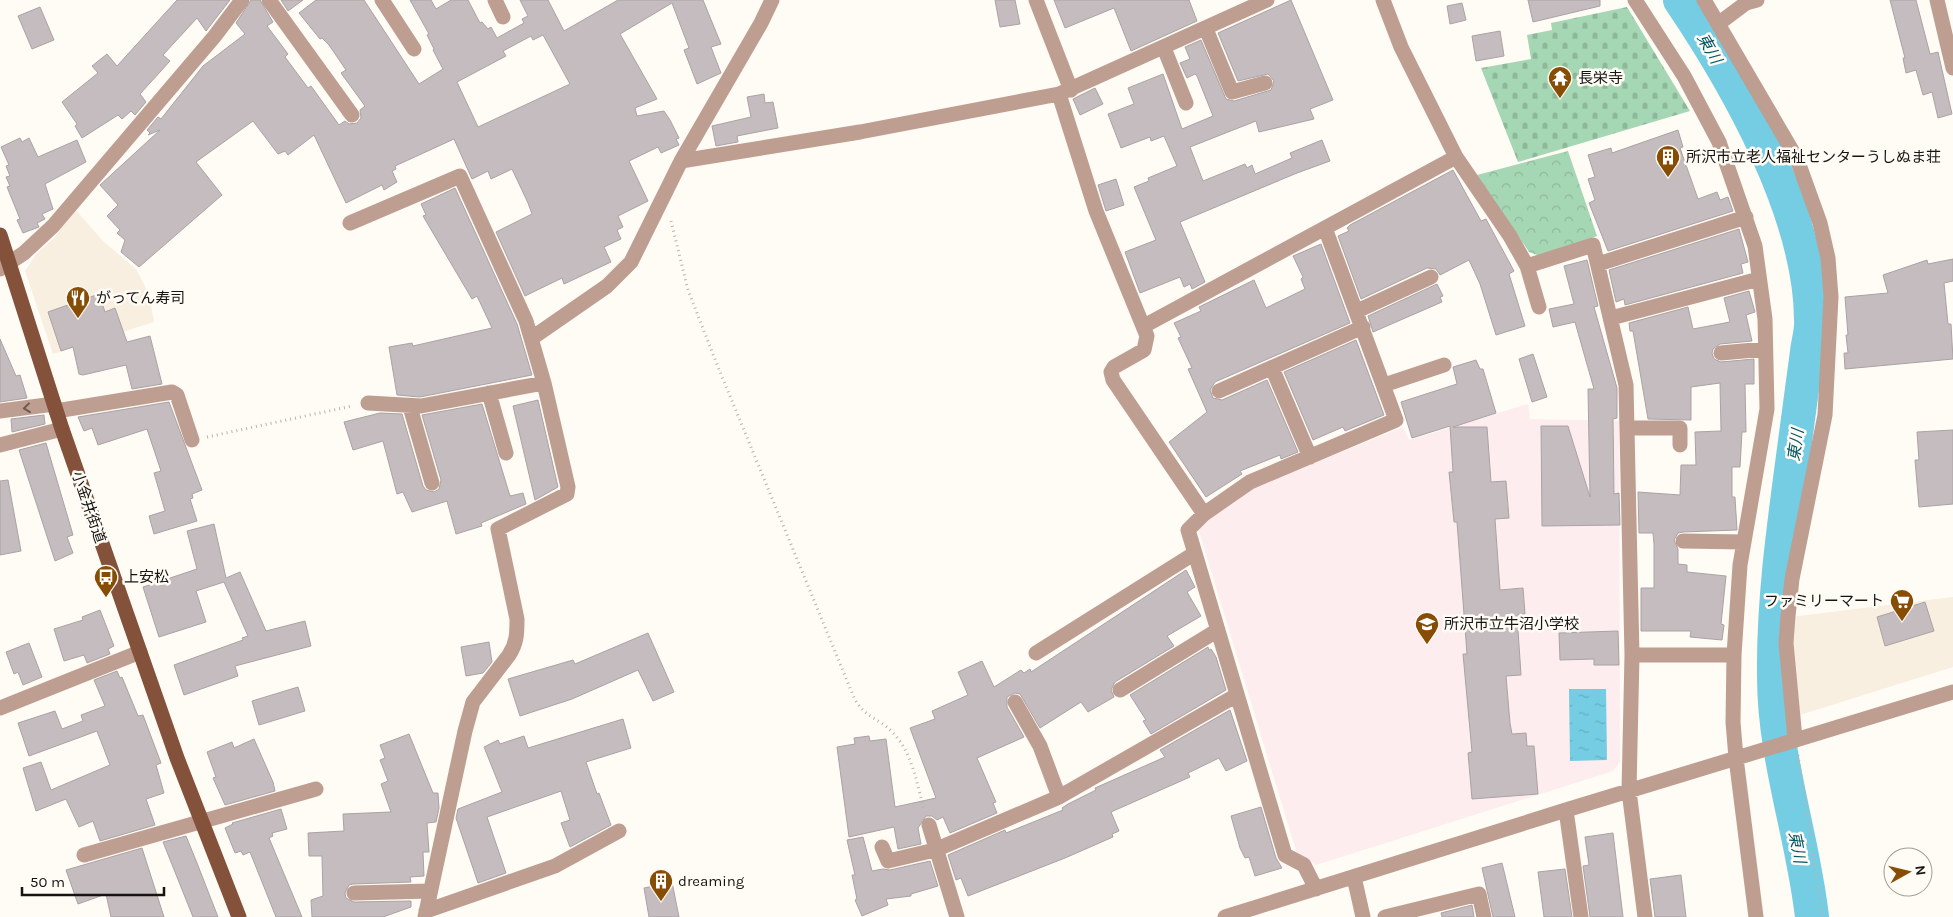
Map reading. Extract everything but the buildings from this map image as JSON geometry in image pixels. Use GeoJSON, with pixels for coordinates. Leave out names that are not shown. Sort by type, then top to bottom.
{"type":"FeatureCollection","features":[{"type":"Feature","properties":{"kind":"main road","name":"小金井街道"},"geometry":{"type":"LineString","coordinates":[[0,235],[4,267],[140,652],[240,917]]}},
{"type":"Feature","properties":{"kind":"street"},"geometry":{"type":"LineString","coordinates":[[4,267],[53,226],[208,44],[242,0]]}},
{"type":"Feature","properties":{"kind":"street"},"geometry":{"type":"LineString","coordinates":[[269,0],[352,115]]}},
{"type":"Feature","properties":{"kind":"street"},"geometry":{"type":"LineString","coordinates":[[382,0],[414,49]]}},
{"type":"Feature","properties":{"kind":"street"},"geometry":{"type":"LineString","coordinates":[[495,0],[503,16]]}},
{"type":"Feature","properties":{"kind":"street"},"geometry":{"type":"LineString","coordinates":[[532,338],[607,286],[631,262],[681,161],[761,23],[772,0]]}},
{"type":"Feature","properties":{"kind":"street"},"geometry":{"type":"LineString","coordinates":[[1036,0],[1065,92],[1096,211],[1144,326],[1146,336],[1144,350],[1114,367],[1111,372],[1113,380],[1204,514]]}},
{"type":"Feature","properties":{"kind":"street"},"geometry":{"type":"LineString","coordinates":[[681,161],[860,132],[1065,92],[1267,0]]}},
{"type":"Feature","properties":{"kind":"street"},"geometry":{"type":"LineString","coordinates":[[1383,0],[1401,46],[1456,157],[1510,236],[1527,266],[1539,307]]}},
{"type":"Feature","properties":{"kind":"street"},"geometry":{"type":"LineString","coordinates":[[1635,0],[1684,76],[1719,142],[1746,217],[1754,246],[1765,319],[1767,409],[1744,542],[1735,610],[1734,655],[1733,722],[1741,757],[1756,917]]}},
{"type":"Feature","properties":{"kind":"street"},"geometry":{"type":"LineString","coordinates":[[1704,0],[1797,159],[1807,183],[1828,258],[1831,297],[1825,414],[1792,579],[1788,616],[1786,643],[1792,741]]}},
{"type":"Feature","properties":{"kind":"street"},"geometry":{"type":"LineString","coordinates":[[1718,24],[1746,3],[1757,0]]}},
{"type":"Feature","properties":{"kind":"street"},"geometry":{"type":"LineString","coordinates":[[1938,0],[1953,68]]}},
{"type":"Feature","properties":{"kind":"street"},"geometry":{"type":"LineString","coordinates":[[1206,29],[1232,92],[1265,83]]}},
{"type":"Feature","properties":{"kind":"street"},"geometry":{"type":"LineString","coordinates":[[1164,48],[1186,103]]}},
{"type":"Feature","properties":{"kind":"street"},"geometry":{"type":"LineString","coordinates":[[1144,326],[1456,157]]}},
{"type":"Feature","properties":{"kind":"street"},"geometry":{"type":"LineString","coordinates":[[350,224],[460,176],[532,338],[568,486],[567,494],[498,529],[516,620],[517,634],[509,655],[473,702],[464,732],[425,914]]}},
{"type":"Feature","properties":{"kind":"street"},"geometry":{"type":"LineString","coordinates":[[1598,264],[1746,217]]}},
{"type":"Feature","properties":{"kind":"street"},"geometry":{"type":"LineString","coordinates":[[1316,889],[1304,865],[1285,855],[1188,530],[1204,514],[1250,482],[1396,420],[1357,310],[1325,228]]}},
{"type":"Feature","properties":{"kind":"street"},"geometry":{"type":"LineString","coordinates":[[1527,266],[1593,245],[1626,385],[1632,655],[1629,791],[1645,917]]}},
{"type":"Feature","properties":{"kind":"street"},"geometry":{"type":"LineString","coordinates":[[1357,310],[1431,277]]}},
{"type":"Feature","properties":{"kind":"street"},"geometry":{"type":"LineString","coordinates":[[1611,318],[1759,279]]}},
{"type":"Feature","properties":{"kind":"street"},"geometry":{"type":"LineString","coordinates":[[1220,391],[1363,327]]}},
{"type":"Feature","properties":{"kind":"street"},"geometry":{"type":"LineString","coordinates":[[1721,353],[1766,349]]}},
{"type":"Feature","properties":{"kind":"street"},"geometry":{"type":"LineString","coordinates":[[1384,385],[1444,365]]}},
{"type":"Feature","properties":{"kind":"street"},"geometry":{"type":"LineString","coordinates":[[1272,368],[1310,457]]}},
{"type":"Feature","properties":{"kind":"street"},"geometry":{"type":"LineString","coordinates":[[368,403],[410,407],[544,383]]}},
{"type":"Feature","properties":{"kind":"street"},"geometry":{"type":"LineString","coordinates":[[0,411],[55,407],[172,392],[177,395],[192,440]]}},
{"type":"Feature","properties":{"kind":"street"},"geometry":{"type":"LineString","coordinates":[[489,393],[506,453]]}},
{"type":"Feature","properties":{"kind":"street"},"geometry":{"type":"LineString","coordinates":[[410,407],[432,483]]}},
{"type":"Feature","properties":{"kind":"street"},"geometry":{"type":"LineString","coordinates":[[1628,428],[1680,428],[1680,445]]}},
{"type":"Feature","properties":{"kind":"street"},"geometry":{"type":"LineString","coordinates":[[0,445],[62,429]]}},
{"type":"Feature","properties":{"kind":"street"},"geometry":{"type":"LineString","coordinates":[[1684,541],[1744,542]]}},
{"type":"Feature","properties":{"kind":"street"},"geometry":{"type":"LineString","coordinates":[[1036,654],[1195,553]]}},
{"type":"Feature","properties":{"kind":"street"},"geometry":{"type":"LineString","coordinates":[[1120,690],[1218,630]]}},
{"type":"Feature","properties":{"kind":"street"},"geometry":{"type":"LineString","coordinates":[[0,708],[140,652]]}},
{"type":"Feature","properties":{"kind":"street"},"geometry":{"type":"LineString","coordinates":[[1632,655],[1734,655]]}},
{"type":"Feature","properties":{"kind":"street"},"geometry":{"type":"LineString","coordinates":[[1225,917],[1566,810],[1953,692]]}},
{"type":"Feature","properties":{"kind":"street"},"geometry":{"type":"LineString","coordinates":[[882,847],[888,860],[935,850],[1059,797],[1237,695]]}},
{"type":"Feature","properties":{"kind":"street"},"geometry":{"type":"LineString","coordinates":[[1014,702],[1040,746],[1059,797]]}},
{"type":"Feature","properties":{"kind":"street"},"geometry":{"type":"LineString","coordinates":[[84,855],[316,789]]}},
{"type":"Feature","properties":{"kind":"street"},"geometry":{"type":"LineString","coordinates":[[1566,810],[1580,917]]}},
{"type":"Feature","properties":{"kind":"street"},"geometry":{"type":"LineString","coordinates":[[929,824],[935,850],[957,917]]}},
{"type":"Feature","properties":{"kind":"street"},"geometry":{"type":"LineString","coordinates":[[425,914],[555,866],[619,831]]}},
{"type":"Feature","properties":{"kind":"street"},"geometry":{"type":"LineString","coordinates":[[1354,877],[1363,917]]}},
{"type":"Feature","properties":{"kind":"street"},"geometry":{"type":"LineString","coordinates":[[354,893],[430,891]]}},
{"type":"Feature","properties":{"kind":"street"},"geometry":{"type":"LineString","coordinates":[[1385,917],[1479,894],[1484,917]]}},
{"type":"Feature","properties":{"kind":"path"},"geometry":{"type":"LineString","coordinates":[[664,196],[688,290],[855,700],[864,714],[884,725],[898,739],[909,759],[929,824]]}},
{"type":"Feature","properties":{"kind":"path"},"geometry":{"type":"LineString","coordinates":[[192,440],[368,403]]}},
{"type":"Feature","properties":{"kind":"path"},"geometry":{"type":"LineString","coordinates":[[1792,741],[1823,917]]}},
{"type":"Feature","properties":{"kind":"shaded area"},"geometry":{"type":"Polygon","coordinates":[[[74,208],[103,241],[136,269],[149,294],[154,322],[53,354],[25,271],[36,254],[54,238],[74,208]]]}},
{"type":"Feature","properties":{"kind":"shaded area","name":"所沢市立牛沼小学校"},"geometry":{"type":"Polygon","coordinates":[[[1528,404],[1530,419],[1619,421],[1620,762],[1613,771],[1316,865],[1297,854],[1198,528],[1252,488],[1403,427],[1409,440],[1528,404]]]}},
{"type":"Feature","properties":{"kind":"shaded area"},"geometry":{"type":"Polygon","coordinates":[[[1953,597],[1953,667],[1800,715],[1790,617],[1953,597]]]}},
{"type":"Feature","properties":{"kind":"green space"},"geometry":{"type":"Polygon","coordinates":[[[1627,7],[1690,111],[1518,162],[1481,68],[1531,59],[1527,35],[1552,30],[1551,23],[1627,7]]]}},
{"type":"Feature","properties":{"kind":"green space"},"geometry":{"type":"Polygon","coordinates":[[[1568,151],[1597,236],[1540,256],[1529,252],[1477,175],[1568,151]]]}},
{"type":"Feature","properties":{"kind":"water"},"geometry":{"type":"Polygon","coordinates":[[[1569,689],[1606,689],[1607,760],[1570,761],[1569,689]]]}},
{"type":"Feature","properties":{"kind":"waterway","name":"東川"},"geometry":{"type":"LineString","coordinates":[[1680,0],[1725,71],[1767,152],[1784,194],[1798,237],[1807,278],[1811,327],[1778,579],[1774,676],[1775,707],[1779,737],[1812,917]]}},
{"type":"Feature","properties":{"kind":"place","name":"長栄寺"},"geometry":{"type":"Point","coordinates":[1560,99]}},
{"type":"Feature","properties":{"kind":"place","name":"所沢市立老人福祉センターうしぬま荘"},"geometry":{"type":"Point","coordinates":[1668,178]}},
{"type":"Feature","properties":{"kind":"place","name":"がってん寿司"},"geometry":{"type":"Point","coordinates":[78,319]}},
{"type":"Feature","properties":{"kind":"place","name":"上安松"},"geometry":{"type":"Point","coordinates":[106,598]}},
{"type":"Feature","properties":{"kind":"place","name":"ファミリーマート"},"geometry":{"type":"Point","coordinates":[1902,622]}},
{"type":"Feature","properties":{"kind":"place","name":"所沢市立牛沼小学校"},"geometry":{"type":"Point","coordinates":[1427,645]}},
{"type":"Feature","properties":{"kind":"place","name":"dreaming"},"geometry":{"type":"Point","coordinates":[661,902]}}]}
